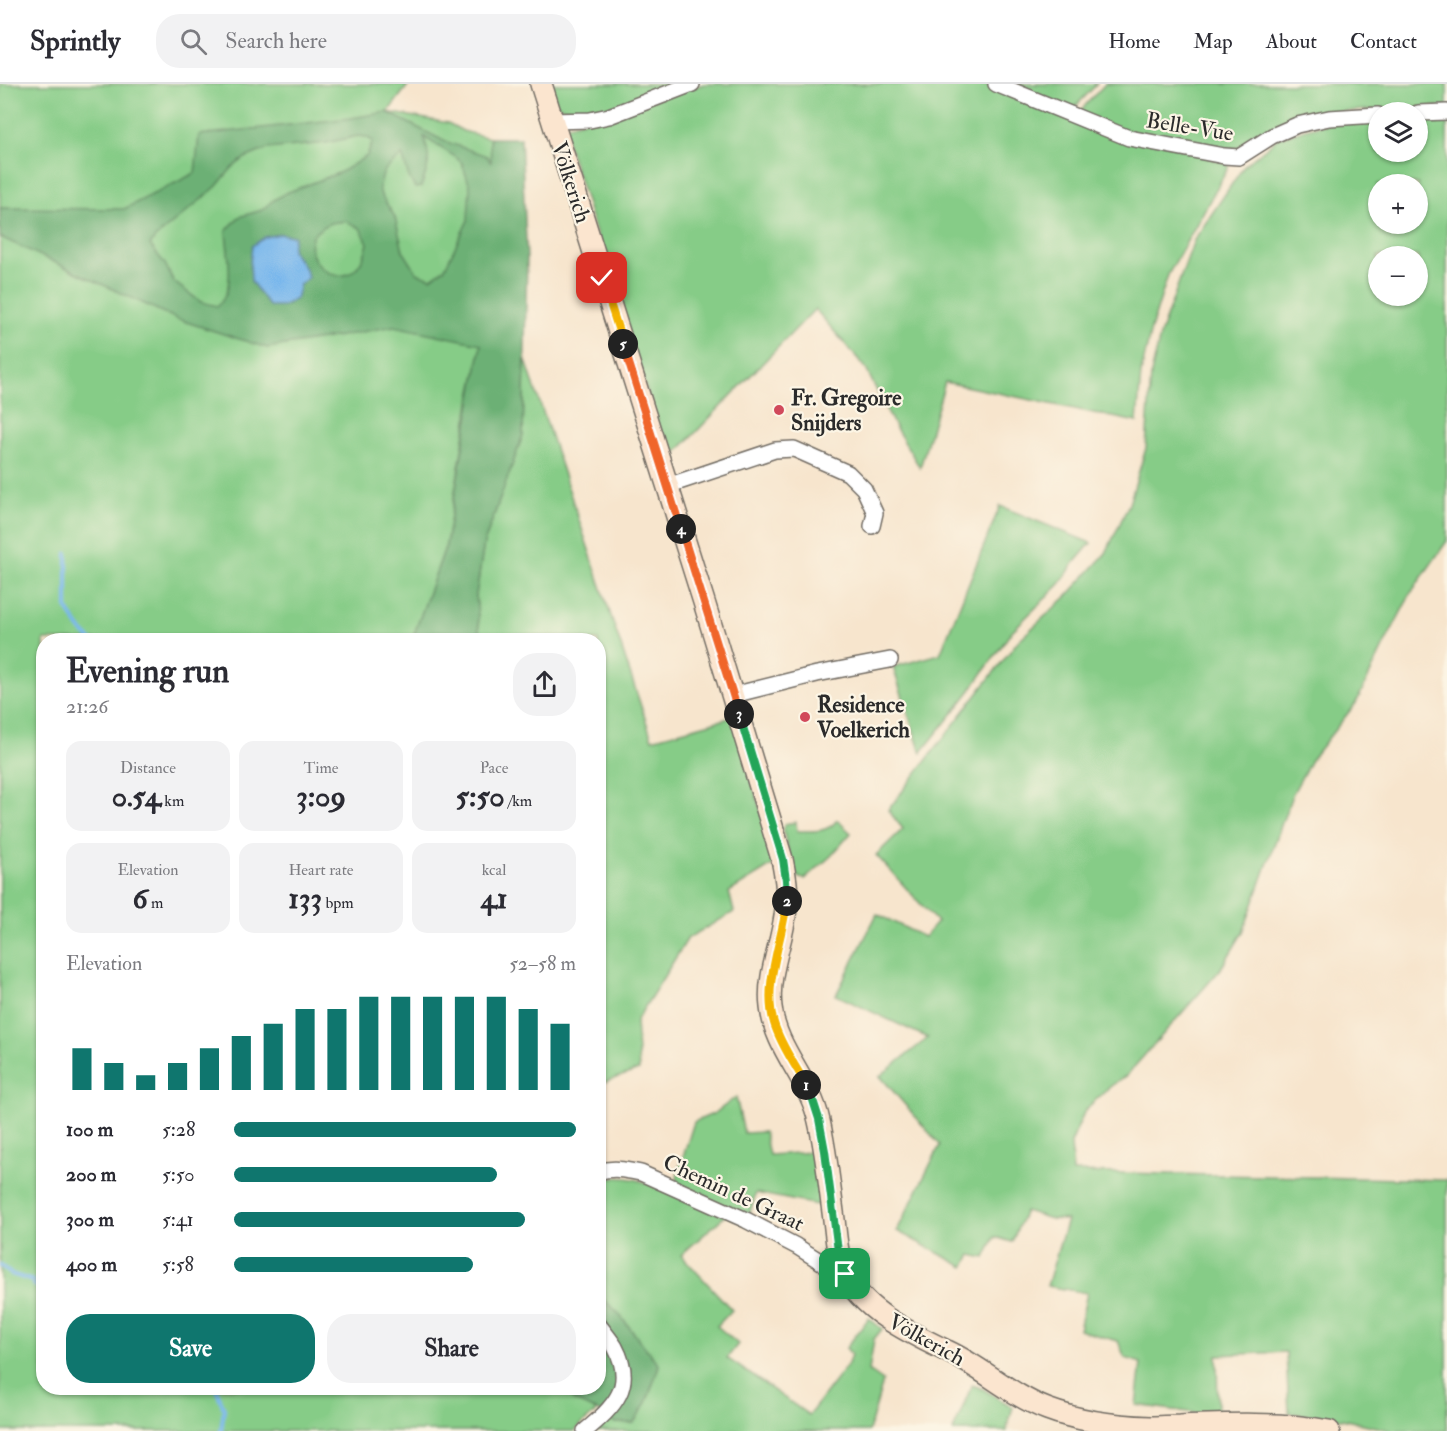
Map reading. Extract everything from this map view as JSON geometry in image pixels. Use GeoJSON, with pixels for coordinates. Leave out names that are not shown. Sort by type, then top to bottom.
{"type":"FeatureCollection","features":[{"type":"Feature","properties":{"kind":"main road","name":"Völkerich"},"geometry":{"type":"LineString","coordinates":[[541,84],[783,859],[788,898],[775,957],[770,1004],[773,1021],[784,1049],[812,1097],[819,1119],[838,1251],[845,1274],[853,1287],[869,1304],[893,1323],[971,1364],[1024,1400],[1048,1409],[1080,1418],[1125,1425],[1152,1427],[1259,1425],[1329,1431]]}},
{"type":"Feature","properties":{"kind":"street"},"geometry":{"type":"LineString","coordinates":[[552,120],[590,120],[609,116],[692,84]]}},
{"type":"Feature","properties":{"kind":"street","name":"Belle-Vue"},"geometry":{"type":"LineString","coordinates":[[996,84],[1129,138],[1224,156],[1239,157],[1272,136],[1298,125],[1329,118],[1368,116]]}},
{"type":"Feature","properties":{"kind":"street"},"geometry":{"type":"LineString","coordinates":[[1428,113],[1447,112]]}},
{"type":"Feature","properties":{"kind":"street"},"geometry":{"type":"LineString","coordinates":[[667,486],[775,450],[794,449],[848,473],[864,489],[875,513],[872,526]]}},
{"type":"Feature","properties":{"kind":"street"},"geometry":{"type":"LineString","coordinates":[[733,695],[817,674],[890,660]]}},
{"type":"Feature","properties":{"kind":"street","name":"Chemin de Graat"},"geometry":{"type":"LineString","coordinates":[[606,1170],[623,1169],[641,1173],[746,1220],[845,1274]]}},
{"type":"Feature","properties":{"kind":"street"},"geometry":{"type":"LineString","coordinates":[[585,1431],[604,1414],[622,1388],[624,1378],[622,1365],[615,1348],[606,1335]]}},
{"type":"Feature","properties":{"kind":"green space"},"geometry":{"type":"Polygon","coordinates":[[[0,84],[409,84],[388,112],[448,123],[463,131],[490,138],[492,164],[492,300],[471,396],[446,545],[415,633],[36,633],[36,1395],[568,1395],[573,1400],[597,1411],[574,1431],[0,1431],[0,84]]]}},
{"type":"Feature","properties":{"kind":"green space"},"geometry":{"type":"Polygon","coordinates":[[[551,84],[682,84],[588,113],[573,112],[557,105],[551,84]]]}},
{"type":"Feature","properties":{"kind":"green space"},"geometry":{"type":"Polygon","coordinates":[[[704,84],[984,84],[1228,164],[1228,168],[1168,275],[1151,329],[1141,373],[1137,422],[945,382],[920,468],[894,425],[865,367],[815,309],[669,460],[562,127],[704,84]]]}},
{"type":"Feature","properties":{"kind":"green space"},"geometry":{"type":"Polygon","coordinates":[[[1005,84],[1097,84],[1072,110],[1005,84]]]}},
{"type":"Feature","properties":{"kind":"green space"},"geometry":{"type":"Polygon","coordinates":[[[1105,84],[1447,84],[1447,106],[1428,107],[1428,102],[1368,102],[1368,110],[1330,112],[1258,137],[1236,149],[1168,142],[1120,130],[1078,113],[1105,84]]]}},
{"type":"Feature","properties":{"kind":"green space"},"geometry":{"type":"Polygon","coordinates":[[[387,112],[444,141],[487,156],[491,163],[490,138],[521,138],[527,259],[523,435],[484,543],[476,595],[479,633],[415,633],[446,545],[481,344],[394,326],[267,348],[177,319],[0,237],[0,208],[124,209],[195,173],[199,135],[387,112]],[[358,136],[326,143],[267,149],[245,158],[232,168],[216,187],[155,238],[150,245],[165,264],[174,282],[201,302],[217,306],[227,291],[229,281],[226,231],[239,217],[262,210],[286,193],[341,172],[367,156],[373,141],[358,136]],[[424,137],[428,162],[421,187],[415,188],[402,155],[384,171],[379,188],[395,217],[403,251],[417,273],[431,278],[445,268],[468,220],[470,187],[462,163],[424,137]],[[345,221],[326,225],[312,239],[311,251],[316,262],[326,271],[337,275],[349,273],[360,263],[368,243],[360,228],[345,221]],[[292,250],[300,284],[306,270],[292,250]]]}},
{"type":"Feature","properties":{"kind":"green space"},"geometry":{"type":"Polygon","coordinates":[[[1447,117],[1447,541],[1411,593],[1356,703],[1311,760],[1292,795],[1243,932],[1220,970],[1127,1075],[1085,1110],[1071,1143],[1073,1172],[1447,1180],[1447,1431],[1393,1431],[1342,1419],[1289,1413],[1286,1352],[1217,1355],[1218,1416],[1136,1405],[1141,1363],[1125,1358],[1118,1341],[1079,1330],[1087,1293],[1047,1286],[1067,1220],[1051,1219],[1025,1211],[1012,1242],[995,1237],[985,1258],[971,1255],[964,1267],[897,1231],[940,1145],[880,1076],[928,1038],[836,995],[877,914],[924,937],[937,922],[876,855],[903,829],[888,810],[1018,641],[1067,596],[1106,553],[1129,504],[1146,448],[1151,374],[1161,332],[1194,240],[1244,166],[1278,138],[1330,123],[1368,121],[1368,162],[1428,162],[1428,118],[1447,117]]]}},
{"type":"Feature","properties":{"kind":"green space"},"geometry":{"type":"Polygon","coordinates":[[[525,358],[652,739],[733,717],[776,863],[729,892],[734,912],[688,938],[636,1021],[639,1070],[606,1082],[606,633],[479,633],[476,595],[484,543],[523,435],[525,358]]]}},
{"type":"Feature","properties":{"kind":"green space"},"geometry":{"type":"Polygon","coordinates":[[[1000,506],[1091,543],[1060,584],[1012,631],[968,694],[921,753],[893,667],[940,654],[1000,506]]]}},
{"type":"Feature","properties":{"kind":"green space"},"geometry":{"type":"Polygon","coordinates":[[[837,820],[851,833],[831,856],[805,879],[799,877],[793,869],[783,831],[784,824],[796,822],[797,831],[814,831],[829,827],[837,820]]]}},
{"type":"Feature","properties":{"kind":"green space"},"geometry":{"type":"Polygon","coordinates":[[[736,1097],[744,1133],[764,1132],[769,1155],[825,1151],[833,1208],[756,1193],[746,1224],[726,1215],[681,1255],[732,1310],[717,1326],[738,1344],[727,1358],[809,1415],[848,1364],[851,1354],[846,1348],[869,1318],[882,1329],[874,1339],[869,1371],[883,1381],[869,1431],[593,1431],[607,1418],[615,1423],[633,1423],[646,1403],[659,1365],[618,1313],[606,1302],[606,1179],[628,1178],[675,1194],[678,1172],[694,1122],[715,1113],[736,1097]]]}},
{"type":"Feature","properties":{"kind":"green space"},"geometry":{"type":"Polygon","coordinates":[[[606,1302],[618,1313],[659,1365],[646,1403],[633,1423],[615,1423],[597,1411],[573,1400],[568,1395],[606,1395],[606,1302]]]}},
{"type":"Feature","properties":{"kind":"green space"},"geometry":{"type":"Polygon","coordinates":[[[972,1385],[1013,1407],[1006,1431],[953,1431],[972,1385]]]}},
{"type":"Feature","properties":{"kind":"water"},"geometry":{"type":"Polygon","coordinates":[[[280,234],[294,236],[292,250],[306,270],[308,278],[300,284],[296,299],[283,306],[269,306],[251,281],[252,246],[265,237],[280,234]]]}},
{"type":"Feature","properties":{"kind":"waterway"},"geometry":{"type":"LineString","coordinates":[[67,553],[67,609],[84,633]]}},
{"type":"Feature","properties":{"kind":"waterway"},"geometry":{"type":"LineString","coordinates":[[0,1265],[11,1274],[33,1281],[36,1286]]}},
{"type":"Feature","properties":{"kind":"waterway"},"geometry":{"type":"LineString","coordinates":[[219,1395],[224,1409],[221,1431]]}},
{"type":"Feature","properties":{"kind":"place","name":"Fr. Gregoire Snijders"},"geometry":{"type":"Point","coordinates":[779,410]}},
{"type":"Feature","properties":{"kind":"place","name":"Residence Voelkerich"},"geometry":{"type":"Point","coordinates":[805,717]}},
{"type":"Feature","properties":{"kind":"route"},"geometry":{"type":"LineString","coordinates":[[602,278],[783,859],[788,898],[775,957],[770,1004],[778,1035],[812,1097],[819,1119],[838,1251],[845,1274]]}}]}
